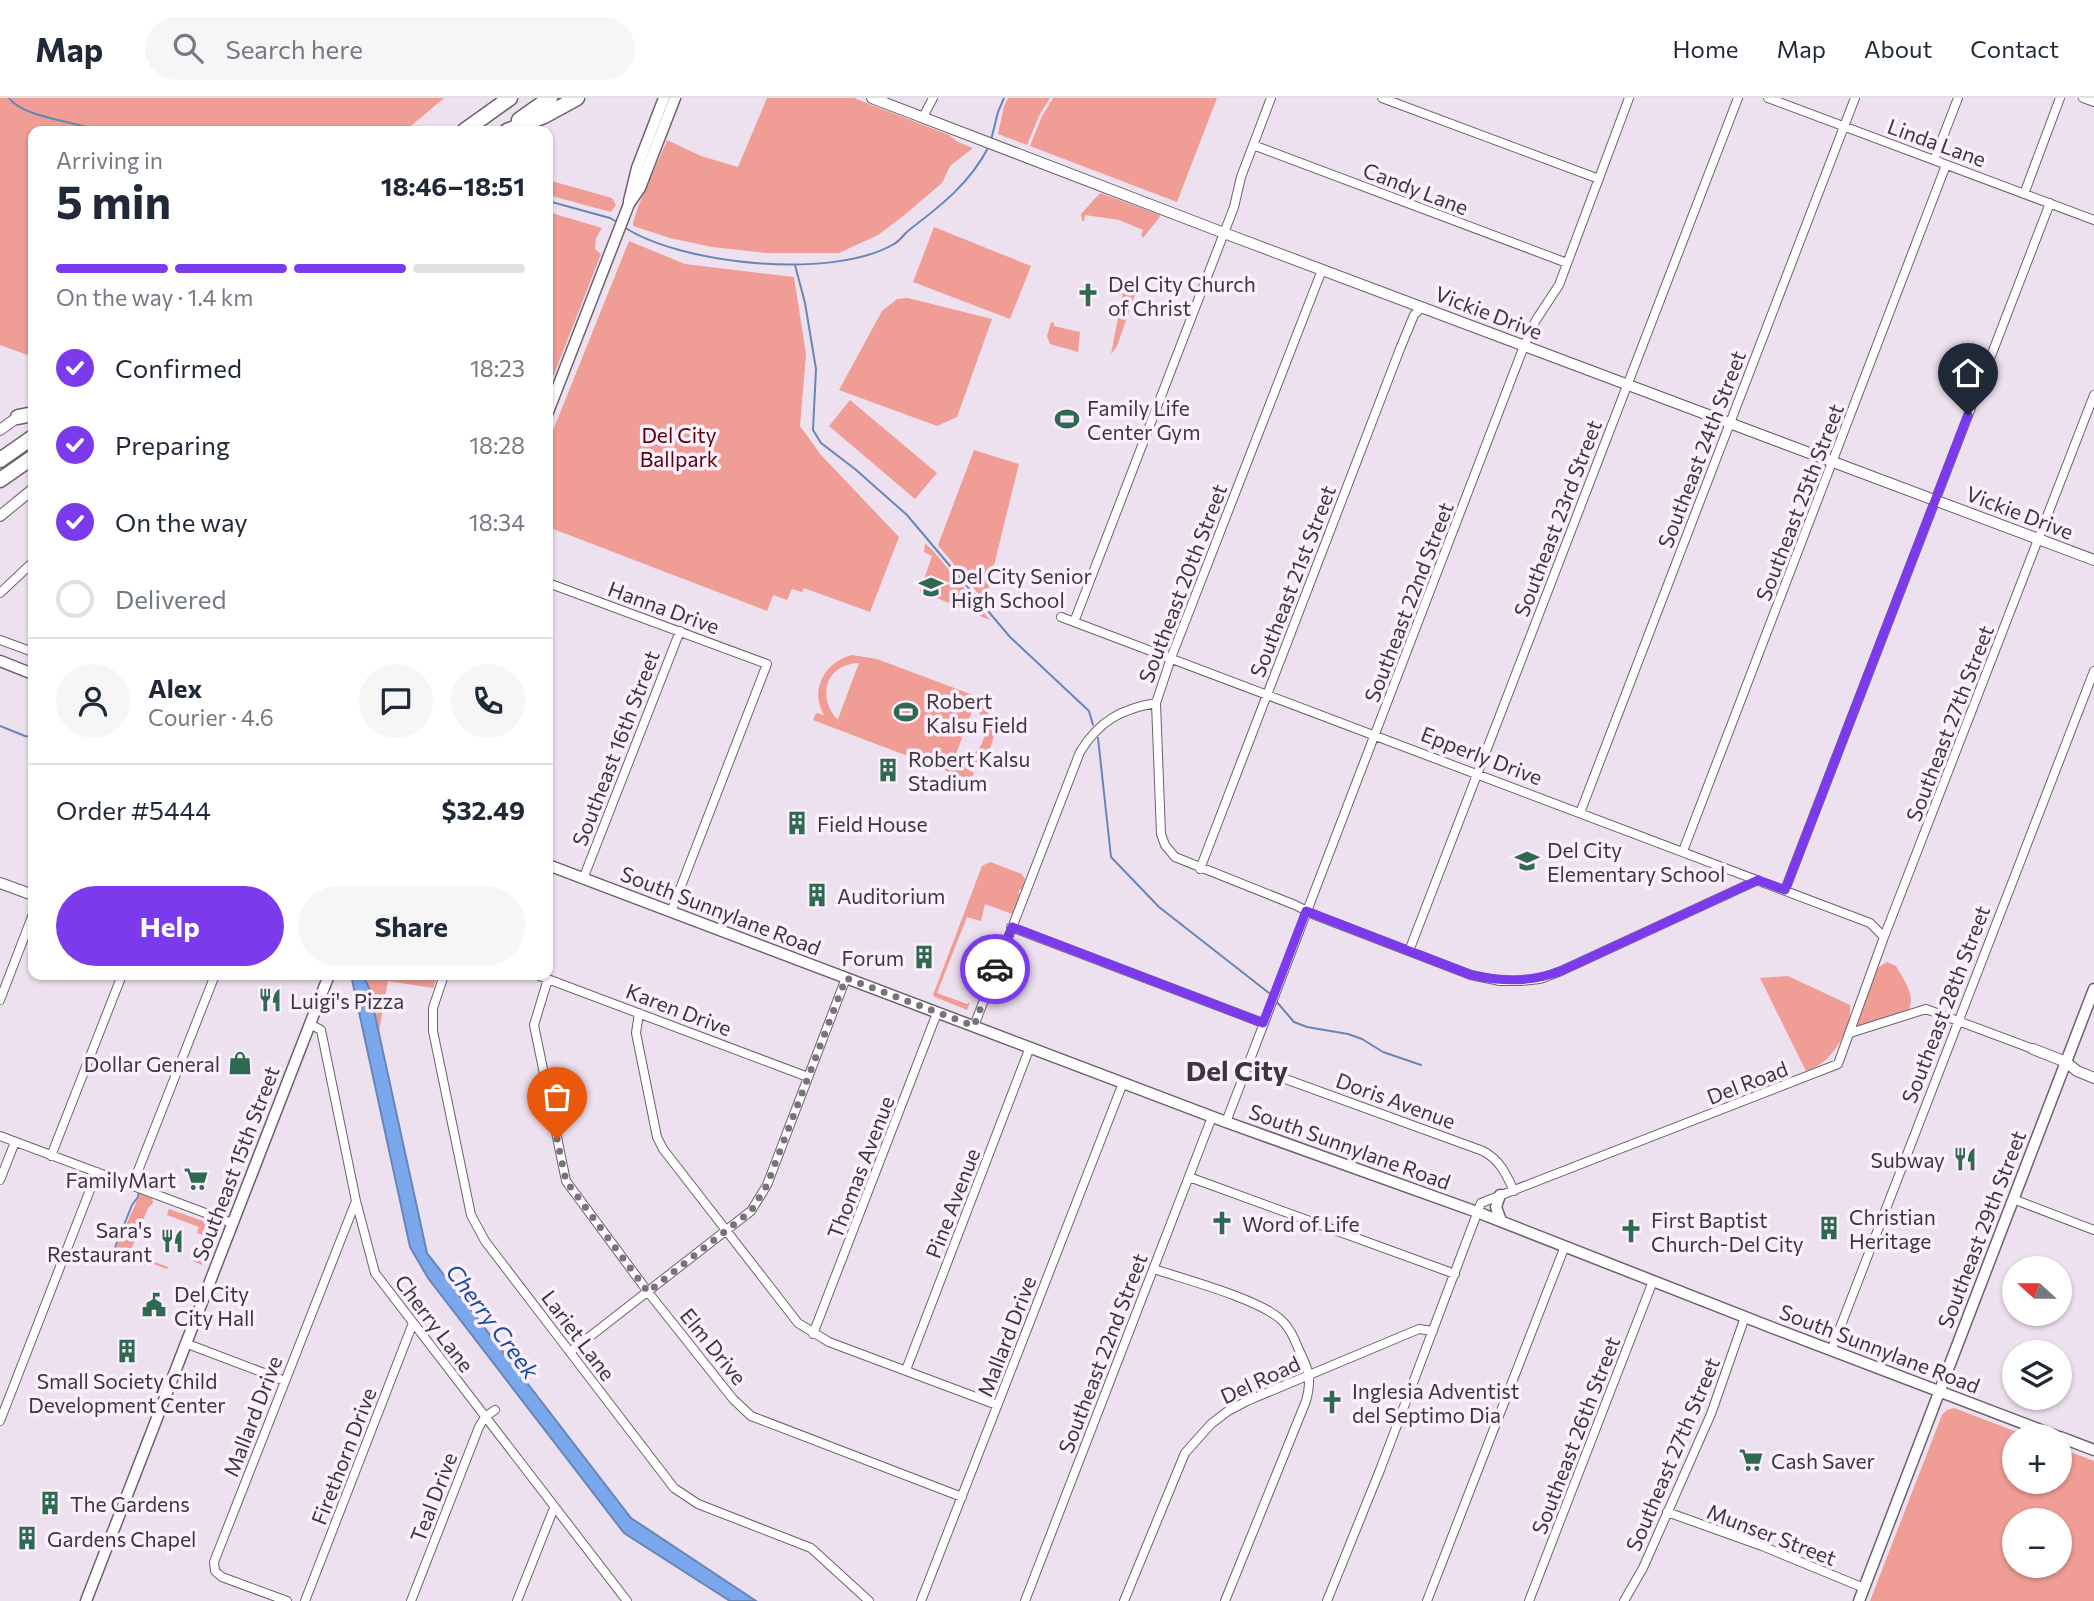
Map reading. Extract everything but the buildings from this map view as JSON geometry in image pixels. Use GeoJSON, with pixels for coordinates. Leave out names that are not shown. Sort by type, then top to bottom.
{"type":"FeatureCollection","features":[{"type":"Feature","properties":{"kind":"highway"},"geometry":{"type":"LineString","coordinates":[[512,126],[550,98]]}},
{"type":"Feature","properties":{"kind":"highway"},"geometry":{"type":"LineString","coordinates":[[518,126],[544,116],[577,98]]}},
{"type":"Feature","properties":{"kind":"highway"},"geometry":{"type":"LineString","coordinates":[[471,126],[506,100]]}},
{"type":"Feature","properties":{"kind":"highway"},"geometry":{"type":"LineString","coordinates":[[18,416],[28,415]]}},
{"type":"Feature","properties":{"kind":"highway"},"geometry":{"type":"LineString","coordinates":[[0,460],[28,440]]}},
{"type":"Feature","properties":{"kind":"highway"},"geometry":{"type":"LineString","coordinates":[[0,480],[28,460]]}},
{"type":"Feature","properties":{"kind":"main road"},"geometry":{"type":"LineString","coordinates":[[660,123],[664,98]]}},
{"type":"Feature","properties":{"kind":"main road"},"geometry":{"type":"LineString","coordinates":[[553,399],[629,204],[639,188],[642,170],[660,123],[675,98]]}},
{"type":"Feature","properties":{"kind":"main road"},"geometry":{"type":"LineString","coordinates":[[0,661],[28,672]]}},
{"type":"Feature","properties":{"kind":"main road","name":"South Sunnylane Road"},"geometry":{"type":"LineString","coordinates":[[553,867],[1212,1117],[1477,1212],[2024,1424]]}},
{"type":"Feature","properties":{"kind":"main road","name":"Southeast 15th Street"},"geometry":{"type":"LineString","coordinates":[[86,1601],[327,980]]}},
{"type":"Feature","properties":{"kind":"main road","name":"Southeast 29th Street"},"geometry":{"type":"LineString","coordinates":[[1859,1601],[2094,989]]}},
{"type":"Feature","properties":{"kind":"main road"},"geometry":{"type":"LineString","coordinates":[[1500,1195],[1496,1207],[1501,1222]]}},
{"type":"Feature","properties":{"kind":"main road","name":"South Sunnylane Road"},"geometry":{"type":"LineString","coordinates":[[2072,1442],[2094,1450]]}},
{"type":"Feature","properties":{"kind":"street","name":"Vickie Drive"},"geometry":{"type":"LineString","coordinates":[[872,98],[2094,561]]}},
{"type":"Feature","properties":{"kind":"street"},"geometry":{"type":"LineString","coordinates":[[923,117],[933,98]]}},
{"type":"Feature","properties":{"kind":"street"},"geometry":{"type":"LineString","coordinates":[[1074,622],[1224,233],[1271,98]]}},
{"type":"Feature","properties":{"kind":"street"},"geometry":{"type":"LineString","coordinates":[[1382,98],[1599,179]]}},
{"type":"Feature","properties":{"kind":"street","name":"Southeast 22nd Street"},"geometry":{"type":"LineString","coordinates":[[1226,1122],[1524,346],[1536,320],[1552,299],[1567,264],[1629,98]]}},
{"type":"Feature","properties":{"kind":"street","name":"Southeast 23rd Street"},"geometry":{"type":"LineString","coordinates":[[1409,951],[1738,98]]}},
{"type":"Feature","properties":{"kind":"street","name":"Linda Lane"},"geometry":{"type":"LineString","coordinates":[[1768,98],[2094,220]]}},
{"type":"Feature","properties":{"kind":"street","name":"Southeast 24th Street"},"geometry":{"type":"LineString","coordinates":[[1580,813],[1855,98]]}},
{"type":"Feature","properties":{"kind":"street"},"geometry":{"type":"LineString","coordinates":[[1934,160],[1958,98]]}},
{"type":"Feature","properties":{"kind":"street"},"geometry":{"type":"LineString","coordinates":[[2024,194],[2060,98]]}},
{"type":"Feature","properties":{"kind":"street"},"geometry":{"type":"LineString","coordinates":[[2083,98],[2094,102]]}},
{"type":"Feature","properties":{"kind":"street","name":"Candy Lane"},"geometry":{"type":"LineString","coordinates":[[1253,145],[1567,264]]}},
{"type":"Feature","properties":{"kind":"street","name":"Southeast 25th Street"},"geometry":{"type":"LineString","coordinates":[[1683,852],[1946,165]]}},
{"type":"Feature","properties":{"kind":"street"},"geometry":{"type":"LineString","coordinates":[[1785,890],[2050,203]]}},
{"type":"Feature","properties":{"kind":"street","name":"Southeast 20th Street"},"geometry":{"type":"LineString","coordinates":[[974,1026],[1074,765],[1086,743],[1106,720],[1117,713],[1156,703],[1171,658],[1322,270]]}},
{"type":"Feature","properties":{"kind":"street","name":"Southeast 21st Street"},"geometry":{"type":"LineString","coordinates":[[1200,869],[1400,349],[1414,315],[1422,307]]}},
{"type":"Feature","properties":{"kind":"street","name":"Southeast 27th Street"},"geometry":{"type":"LineString","coordinates":[[1838,1064],[1884,937],[2094,396]]}},
{"type":"Feature","properties":{"kind":"street"},"geometry":{"type":"LineString","coordinates":[[0,430],[28,409]]}},
{"type":"Feature","properties":{"kind":"street"},"geometry":{"type":"LineString","coordinates":[[0,516],[28,493]]}},
{"type":"Feature","properties":{"kind":"street"},"geometry":{"type":"LineString","coordinates":[[0,593],[28,567]]}},
{"type":"Feature","properties":{"kind":"street","name":"Hanna Drive"},"geometry":{"type":"LineString","coordinates":[[553,585],[767,664],[671,912]]}},
{"type":"Feature","properties":{"kind":"street","name":"Epperly Drive"},"geometry":{"type":"LineString","coordinates":[[1061,617],[1870,923],[1884,937]]}},
{"type":"Feature","properties":{"kind":"street","name":"Southeast 16th Street"},"geometry":{"type":"LineString","coordinates":[[583,878],[680,631]]}},
{"type":"Feature","properties":{"kind":"street"},"geometry":{"type":"LineString","coordinates":[[0,640],[28,650]]}},
{"type":"Feature","properties":{"kind":"street","name":"Southeast 28th Street"},"geometry":{"type":"LineString","coordinates":[[1831,1351],[2094,671]]}},
{"type":"Feature","properties":{"kind":"street"},"geometry":{"type":"LineString","coordinates":[[1156,703],[1161,834],[1175,858],[1471,975],[1521,981],[1540,979],[1758,880]]}},
{"type":"Feature","properties":{"kind":"street"},"geometry":{"type":"LineString","coordinates":[[0,883],[28,893]]}},
{"type":"Feature","properties":{"kind":"street"},"geometry":{"type":"LineString","coordinates":[[0,1000],[28,927]]}},
{"type":"Feature","properties":{"kind":"street"},"geometry":{"type":"LineString","coordinates":[[1012,927],[1263,1023]]}},
{"type":"Feature","properties":{"kind":"street"},"geometry":{"type":"LineString","coordinates":[[570,1352],[751,1211],[767,1185],[846,978]]}},
{"type":"Feature","properties":{"kind":"street"},"geometry":{"type":"LineString","coordinates":[[51,1156],[120,980]]}},
{"type":"Feature","properties":{"kind":"street"},"geometry":{"type":"LineString","coordinates":[[132,1186],[213,980]]}},
{"type":"Feature","properties":{"kind":"street","name":"Lariet Lane"},"geometry":{"type":"LineString","coordinates":[[442,980],[433,1008],[433,1031],[471,1215],[485,1241],[680,1494],[698,1504],[803,1544],[818,1553],[869,1601]]}},
{"type":"Feature","properties":{"kind":"street","name":"Elm Drive"},"geometry":{"type":"LineString","coordinates":[[548,980],[534,1025],[566,1181],[648,1292],[733,1399],[751,1416],[962,1497]]}},
{"type":"Feature","properties":{"kind":"street","name":"Karen Drive"},"geometry":{"type":"LineString","coordinates":[[551,980],[808,1077]]}},
{"type":"Feature","properties":{"kind":"street"},"geometry":{"type":"LineString","coordinates":[[1850,1033],[1927,1009],[2066,1062],[2077,1071],[2094,1078]]}},
{"type":"Feature","properties":{"kind":"street"},"geometry":{"type":"LineString","coordinates":[[639,1013],[636,1033],[657,1137],[663,1149],[798,1323],[813,1334],[997,1405]]}},
{"type":"Feature","properties":{"kind":"street","name":"Thomas Avenue"},"geometry":{"type":"LineString","coordinates":[[813,1334],[937,1013]]}},
{"type":"Feature","properties":{"kind":"street","name":"Cherry Lane"},"geometry":{"type":"LineString","coordinates":[[310,1024],[321,1030],[356,1200],[375,1273],[627,1601]]}},
{"type":"Feature","properties":{"kind":"street","name":"Pine Avenue"},"geometry":{"type":"LineString","coordinates":[[906,1370],[1030,1047]]}},
{"type":"Feature","properties":{"kind":"street","name":"Del Road"},"geometry":{"type":"LineString","coordinates":[[1477,1212],[1481,1203],[1500,1195],[1838,1064]]}},
{"type":"Feature","properties":{"kind":"street","name":"Doris Avenue"},"geometry":{"type":"LineString","coordinates":[[1247,1065],[1483,1151],[1494,1157],[1503,1168],[1514,1191]]}},
{"type":"Feature","properties":{"kind":"street","name":"Mallard Drive"},"geometry":{"type":"LineString","coordinates":[[921,1601],[1124,1083]]}},
{"type":"Feature","properties":{"kind":"street","name":"Southeast 22nd Street"},"geometry":{"type":"LineString","coordinates":[[1025,1601],[1212,1117]]}},
{"type":"Feature","properties":{"kind":"street"},"geometry":{"type":"LineString","coordinates":[[0,1136],[232,1223]]}},
{"type":"Feature","properties":{"kind":"street"},"geometry":{"type":"LineString","coordinates":[[0,1180],[15,1142]]}},
{"type":"Feature","properties":{"kind":"street"},"geometry":{"type":"LineString","coordinates":[[0,1421],[97,1172]]}},
{"type":"Feature","properties":{"kind":"street"},"geometry":{"type":"LineString","coordinates":[[1189,1177],[1455,1274]]}},
{"type":"Feature","properties":{"kind":"street"},"geometry":{"type":"LineString","coordinates":[[2013,1199],[2094,1230]]}},
{"type":"Feature","properties":{"kind":"street","name":"Mallard Drive"},"geometry":{"type":"LineString","coordinates":[[288,1601],[222,1577],[215,1571],[214,1566],[356,1200]]}},
{"type":"Feature","properties":{"kind":"street"},"geometry":{"type":"LineString","coordinates":[[1327,1601],[1477,1212]]}},
{"type":"Feature","properties":{"kind":"street"},"geometry":{"type":"LineString","coordinates":[[1427,1601],[1565,1246]]}},
{"type":"Feature","properties":{"kind":"street"},"geometry":{"type":"LineString","coordinates":[[1154,1269],[1247,1301],[1278,1316],[1295,1340],[1309,1376],[1306,1401],[1226,1601]]}},
{"type":"Feature","properties":{"kind":"street","name":"Southeast 26th Street"},"geometry":{"type":"LineString","coordinates":[[1529,1601],[1653,1280]]}},
{"type":"Feature","properties":{"kind":"street","name":"Southeast 27th Street"},"geometry":{"type":"LineString","coordinates":[[1624,1601],[1638,1579],[1711,1414],[1745,1317]]}},
{"type":"Feature","properties":{"kind":"street","name":"Firethorn Drive"},"geometry":{"type":"LineString","coordinates":[[305,1601],[413,1323]]}},
{"type":"Feature","properties":{"kind":"street","name":"Del Road"},"geometry":{"type":"LineString","coordinates":[[1124,1601],[1178,1468],[1185,1453],[1199,1435],[1228,1411],[1273,1389],[1410,1332],[1419,1329],[1433,1331]]}},
{"type":"Feature","properties":{"kind":"street"},"geometry":{"type":"LineString","coordinates":[[185,1343],[285,1381]]}},
{"type":"Feature","properties":{"kind":"street"},"geometry":{"type":"LineString","coordinates":[[485,1417],[495,1410]]}},
{"type":"Feature","properties":{"kind":"street","name":"Teal Drive"},"geometry":{"type":"LineString","coordinates":[[411,1601],[485,1417]]}},
{"type":"Feature","properties":{"kind":"street"},"geometry":{"type":"LineString","coordinates":[[517,1601],[554,1508]]}},
{"type":"Feature","properties":{"kind":"street","name":"Munser Street"},"geometry":{"type":"LineString","coordinates":[[1667,1512],[1762,1546],[1864,1588]]}},
{"type":"Feature","properties":{"kind":"green space"},"geometry":{"type":"Polygon","coordinates":[[[0,98],[444,98],[411,126],[28,126],[28,355],[0,345],[0,98]]]}},
{"type":"Feature","properties":{"kind":"green space"},"geometry":{"type":"Polygon","coordinates":[[[767,98],[854,98],[949,135],[973,148],[950,166],[942,183],[902,217],[878,235],[839,253],[766,253],[712,247],[633,226],[667,140],[701,156],[738,167],[767,98]]]}},
{"type":"Feature","properties":{"kind":"green space"},"geometry":{"type":"Polygon","coordinates":[[[1008,98],[1050,98],[1027,145],[998,134],[1008,98]]]}},
{"type":"Feature","properties":{"kind":"green space"},"geometry":{"type":"Polygon","coordinates":[[[1053,98],[1217,98],[1177,202],[1030,146],[1042,116],[1053,98]]]}},
{"type":"Feature","properties":{"kind":"green space"},"geometry":{"type":"Polygon","coordinates":[[[553,181],[612,198],[616,205],[611,212],[553,196],[553,181]]]}},
{"type":"Feature","properties":{"kind":"green space"},"geometry":{"type":"Polygon","coordinates":[[[1100,193],[1160,215],[1159,218],[1143,238],[1143,230],[1119,220],[1085,215],[1082,221],[1081,214],[1100,193]]]}},
{"type":"Feature","properties":{"kind":"green space"},"geometry":{"type":"Polygon","coordinates":[[[553,213],[602,228],[596,238],[595,249],[601,254],[553,377],[553,213]]]}},
{"type":"Feature","properties":{"kind":"green space"},"geometry":{"type":"Polygon","coordinates":[[[934,227],[1031,266],[1010,319],[913,282],[934,227]]]}},
{"type":"Feature","properties":{"kind":"green space","name":"Del City Ballpark"},"geometry":{"type":"Polygon","coordinates":[[[629,241],[685,264],[794,277],[806,354],[800,426],[821,455],[899,537],[870,612],[804,588],[802,592],[792,589],[787,600],[773,595],[767,611],[553,529],[553,431],[629,241]]]}},
{"type":"Feature","properties":{"kind":"green space"},"geometry":{"type":"Polygon","coordinates":[[[1125,282],[1138,286],[1117,346],[1111,354],[1125,282]]]}},
{"type":"Feature","properties":{"kind":"green space"},"geometry":{"type":"Polygon","coordinates":[[[908,298],[992,319],[957,417],[937,426],[839,390],[882,311],[897,299],[908,298]]]}},
{"type":"Feature","properties":{"kind":"green space"},"geometry":{"type":"Polygon","coordinates":[[[1051,322],[1054,326],[1080,332],[1078,352],[1050,344],[1047,336],[1051,322]]]}},
{"type":"Feature","properties":{"kind":"green space"},"geometry":{"type":"Polygon","coordinates":[[[850,400],[937,473],[915,499],[829,426],[850,400]]]}},
{"type":"Feature","properties":{"kind":"green space"},"geometry":{"type":"Polygon","coordinates":[[[974,450],[1019,464],[985,602],[938,545],[974,450]]]}},
{"type":"Feature","properties":{"kind":"green space"},"geometry":{"type":"Polygon","coordinates":[[[925,543],[990,620],[920,591],[932,556],[924,552],[925,543]]]}},
{"type":"Feature","properties":{"kind":"green space","name":"Robert Kalsu Field"},"geometry":{"type":"Polygon","coordinates":[[[852,655],[877,659],[973,695],[989,714],[994,735],[986,754],[966,768],[974,773],[971,780],[813,720],[816,713],[824,715],[818,696],[822,678],[827,670],[852,655]],[[859,663],[839,669],[828,682],[827,700],[837,719],[838,719],[859,663]],[[974,706],[953,762],[972,756],[983,742],[984,724],[974,706]]]}},
{"type":"Feature","properties":{"kind":"green space"},"geometry":{"type":"Polygon","coordinates":[[[990,862],[1022,874],[1025,879],[1012,914],[985,904],[981,921],[967,917],[937,993],[967,1004],[970,1002],[967,1010],[933,995],[982,866],[990,862]]]}},
{"type":"Feature","properties":{"kind":"green space"},"geometry":{"type":"Polygon","coordinates":[[[1887,962],[1896,966],[1908,987],[1911,998],[1909,1009],[1862,1027],[1857,1025],[1876,969],[1887,962]]]}},
{"type":"Feature","properties":{"kind":"green space"},"geometry":{"type":"Polygon","coordinates":[[[1788,976],[1850,1005],[1848,1025],[1838,1045],[1823,1062],[1806,1071],[1760,978],[1788,976]]]}},
{"type":"Feature","properties":{"kind":"green space"},"geometry":{"type":"Polygon","coordinates":[[[365,980],[436,980],[433,988],[388,981],[379,1031],[365,980]]]}},
{"type":"Feature","properties":{"kind":"green space"},"geometry":{"type":"Polygon","coordinates":[[[140,1194],[152,1198],[153,1203],[148,1208],[130,1253],[168,1267],[167,1269],[148,1262],[144,1266],[146,1261],[129,1255],[127,1260],[119,1257],[115,1250],[140,1194]]]}},
{"type":"Feature","properties":{"kind":"green space"},"geometry":{"type":"Polygon","coordinates":[[[169,1209],[217,1226],[202,1265],[193,1261],[203,1235],[197,1233],[199,1227],[167,1215],[169,1209]]]}},
{"type":"Feature","properties":{"kind":"green space"},"geometry":{"type":"Polygon","coordinates":[[[1954,1408],[2002,1426],[2002,1494],[2072,1494],[2072,1453],[2094,1461],[2094,1601],[1870,1601],[1942,1415],[1954,1408]]]}},
{"type":"Feature","properties":{"kind":"water"},"geometry":{"type":"Polygon","coordinates":[[[352,980],[365,980],[369,988],[427,1253],[631,1518],[756,1601],[730,1601],[624,1533],[428,1278],[410,1247],[352,980]]]}},
{"type":"Feature","properties":{"kind":"waterway"},"geometry":{"type":"LineString","coordinates":[[9,98],[25,110],[81,126]]}},
{"type":"Feature","properties":{"kind":"waterway"},"geometry":{"type":"LineString","coordinates":[[991,140],[1004,98]]}},
{"type":"Feature","properties":{"kind":"waterway"},"geometry":{"type":"LineString","coordinates":[[624,227],[682,251],[719,259],[797,264],[834,262],[867,255],[896,243],[944,202],[974,171],[989,146]]}},
{"type":"Feature","properties":{"kind":"waterway"},"geometry":{"type":"LineString","coordinates":[[553,202],[617,222]]}},
{"type":"Feature","properties":{"kind":"waterway"},"geometry":{"type":"LineString","coordinates":[[795,265],[805,303],[816,369],[813,430],[821,443],[907,515],[1010,637],[1089,711],[1093,725]]}},
{"type":"Feature","properties":{"kind":"waterway","name":"Cherry Creek"},"geometry":{"type":"LineString","coordinates":[[0,726],[28,736]]}},
{"type":"Feature","properties":{"kind":"waterway"},"geometry":{"type":"LineString","coordinates":[[1098,738],[1111,857],[1159,907],[1269,993]]}},
{"type":"Feature","properties":{"kind":"waterway"},"geometry":{"type":"LineString","coordinates":[[1276,1001],[1294,1022],[1348,1034],[1383,1052],[1421,1065]]}},
{"type":"Feature","properties":{"kind":"waterway"},"geometry":{"type":"LineString","coordinates":[[118,1257],[114,1250],[132,1205],[138,1197]]}},
{"type":"Feature","properties":{"kind":"way so far"},"geometry":{"type":"LineString","coordinates":[[557,1139],[566,1181],[648,1292],[751,1211],[767,1185],[846,978],[974,1026],[995,969]]}},
{"type":"Feature","properties":{"kind":"place","name":"Del City Church of Christ"},"geometry":{"type":"Point","coordinates":[1088,295]}},
{"type":"Feature","properties":{"kind":"place","name":"Family Life Center Gym"},"geometry":{"type":"Point","coordinates":[1067,419]}},
{"type":"Feature","properties":{"kind":"place","name":"Del City Senior High School"},"geometry":{"type":"Point","coordinates":[931,587]}},
{"type":"Feature","properties":{"kind":"place","name":"Robert Kalsu Field"},"geometry":{"type":"Point","coordinates":[906,712]}},
{"type":"Feature","properties":{"kind":"place","name":"Robert Kalsu Stadium"},"geometry":{"type":"Point","coordinates":[888,770]}},
{"type":"Feature","properties":{"kind":"place","name":"Field House"},"geometry":{"type":"Point","coordinates":[797,823]}},
{"type":"Feature","properties":{"kind":"place","name":"Del City Elementary School"},"geometry":{"type":"Point","coordinates":[1527,861]}},
{"type":"Feature","properties":{"kind":"place","name":"Auditorium"},"geometry":{"type":"Point","coordinates":[817,895]}},
{"type":"Feature","properties":{"kind":"place","name":"Forum"},"geometry":{"type":"Point","coordinates":[924,957]}},
{"type":"Feature","properties":{"kind":"place","name":"Luigi's Pizza"},"geometry":{"type":"Point","coordinates":[270,1000]}},
{"type":"Feature","properties":{"kind":"place","name":"Dollar General"},"geometry":{"type":"Point","coordinates":[240,1063]}},
{"type":"Feature","properties":{"kind":"place","name":"Subway"},"geometry":{"type":"Point","coordinates":[1965,1159]}},
{"type":"Feature","properties":{"kind":"place","name":"FamilyMart"},"geometry":{"type":"Point","coordinates":[196,1179]}},
{"type":"Feature","properties":{"kind":"place","name":"Word of Life"},"geometry":{"type":"Point","coordinates":[1222,1223]}},
{"type":"Feature","properties":{"kind":"place","name":"Christian Heritage"},"geometry":{"type":"Point","coordinates":[1829,1228]}},
{"type":"Feature","properties":{"kind":"place","name":"First Baptist Church-Del City"},"geometry":{"type":"Point","coordinates":[1631,1231]}},
{"type":"Feature","properties":{"kind":"place","name":"Sara's Restaurant"},"geometry":{"type":"Point","coordinates":[172,1241]}},
{"type":"Feature","properties":{"kind":"place","name":"Del City City Hall"},"geometry":{"type":"Point","coordinates":[154,1305]}},
{"type":"Feature","properties":{"kind":"place","name":"Small Society Child Development Center"},"geometry":{"type":"Point","coordinates":[127,1351]}},
{"type":"Feature","properties":{"kind":"place","name":"Inglesia Adventist del Septimo Dia"},"geometry":{"type":"Point","coordinates":[1332,1402]}},
{"type":"Feature","properties":{"kind":"place","name":"Cash Saver"},"geometry":{"type":"Point","coordinates":[1751,1460]}},
{"type":"Feature","properties":{"kind":"place","name":"The Gardens"},"geometry":{"type":"Point","coordinates":[50,1503]}},
{"type":"Feature","properties":{"kind":"place","name":"Gardens Chapel"},"geometry":{"type":"Point","coordinates":[27,1538]}},
{"type":"Feature","properties":{"kind":"district","name":"Del City"},"geometry":{"type":"Point","coordinates":[1237,1070]}},
{"type":"Feature","properties":{"kind":"route"},"geometry":{"type":"LineString","coordinates":[[995,969],[1012,927],[1263,1023],[1306,911],[1471,975],[1500,981],[1521,981],[1540,979],[1561,971],[1758,880],[1785,890],[1968,415]]}}]}
